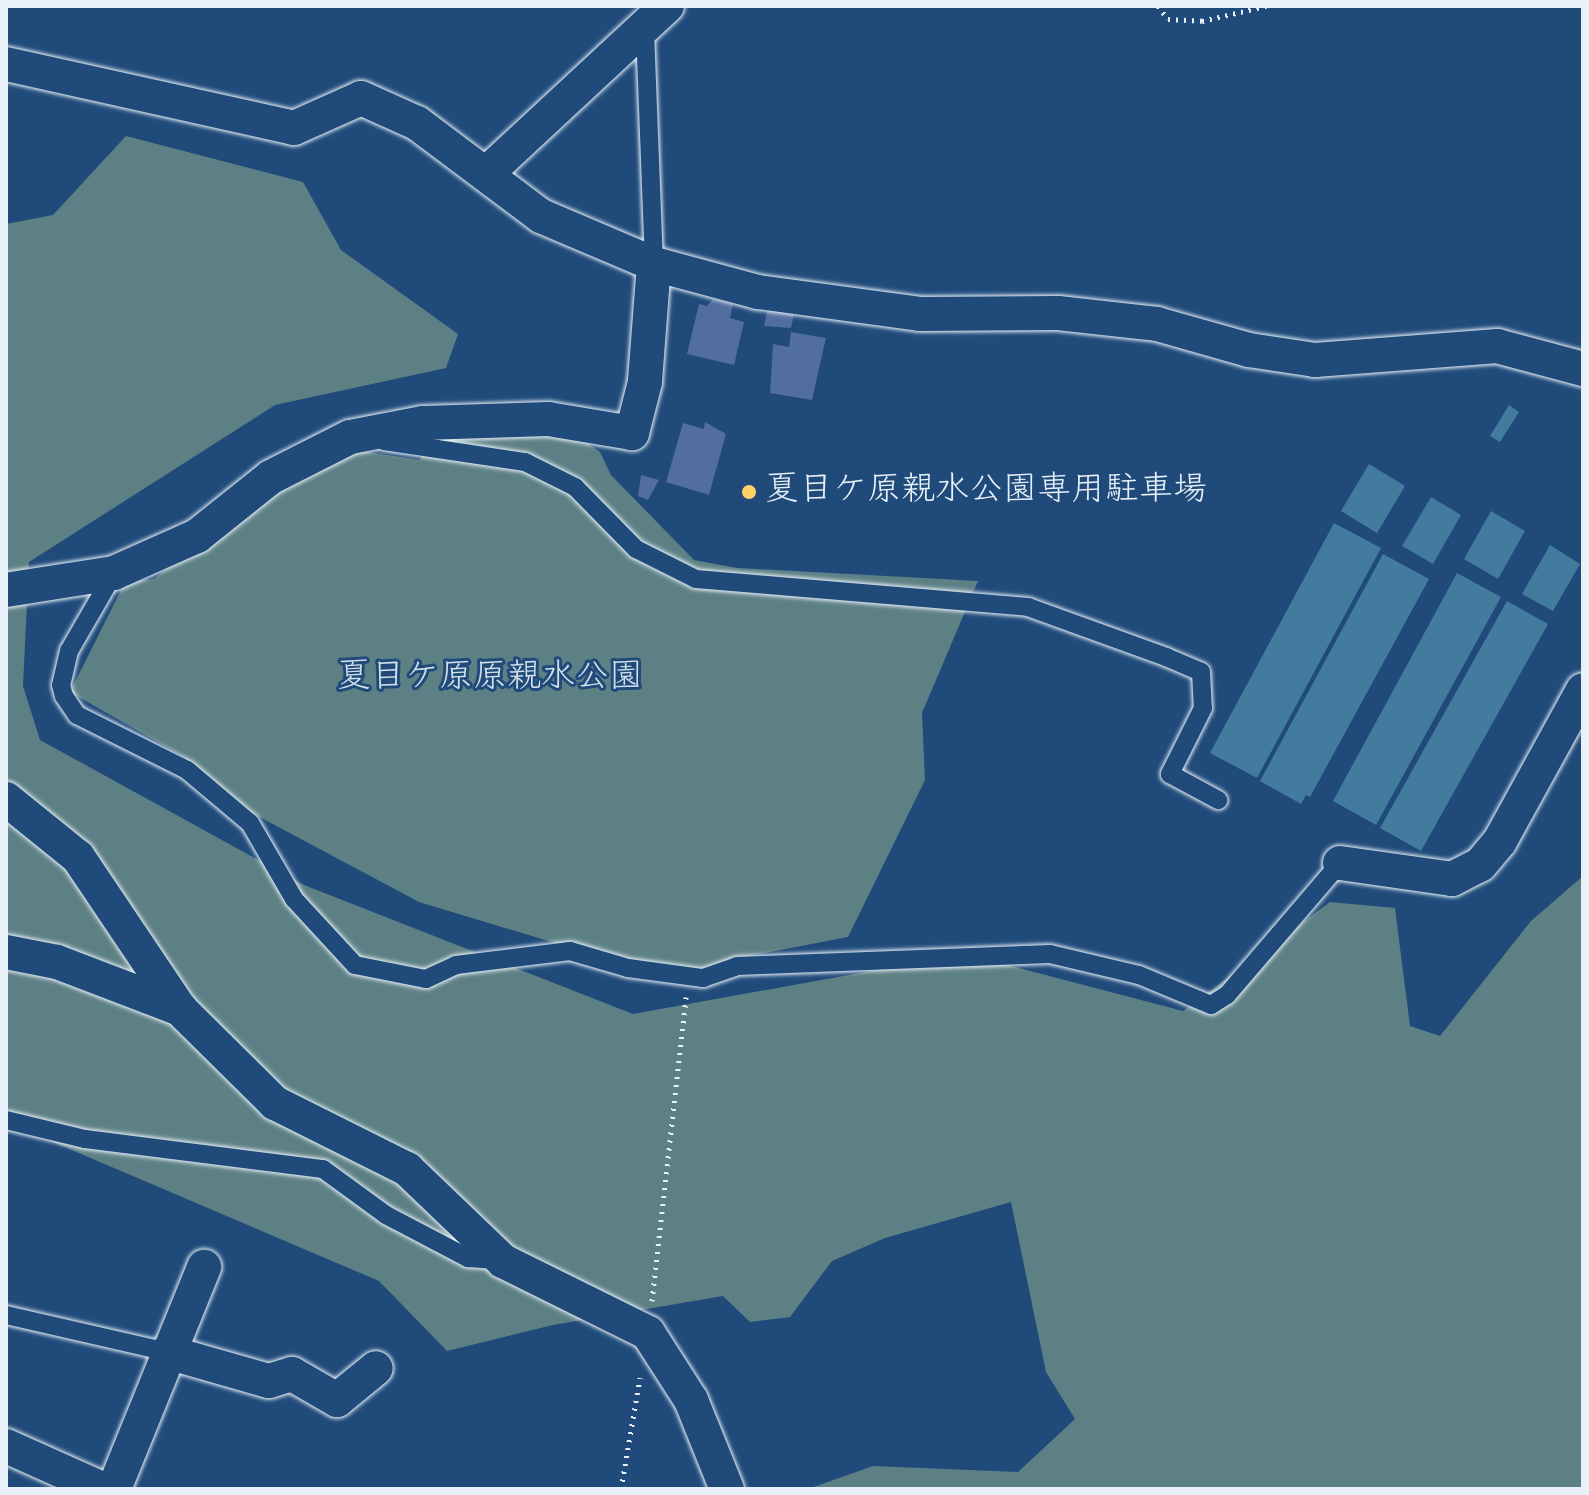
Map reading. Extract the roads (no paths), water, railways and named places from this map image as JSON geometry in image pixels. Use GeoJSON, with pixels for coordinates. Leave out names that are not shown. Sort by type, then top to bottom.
{"type":"FeatureCollection","features":[{"type":"Feature","properties":{"kind":"street"},"geometry":{"type":"LineString","coordinates":[[486,174],[656,18]]}},
{"type":"Feature","properties":{"kind":"street"},"geometry":{"type":"LineString","coordinates":[[6,64],[294,128],[361,98],[417,123],[541,216],[654,264],[758,292],[920,314],[1058,313],[1157,324],[1249,350],[1315,360],[1497,346],[1583,369]]}},
{"type":"Feature","properties":{"kind":"street"},"geometry":{"type":"LineString","coordinates":[[6,590],[114,573],[197,536],[271,477],[350,437],[423,423],[548,419],[632,433],[645,382],[654,264]]}},
{"type":"Feature","properties":{"kind":"street"},"geometry":{"type":"LineString","coordinates":[[1340,863],[1452,879],[1480,865],[1500,841],[1583,690]]}},
{"type":"Feature","properties":{"kind":"street"},"geometry":{"type":"LineString","coordinates":[[6,799],[78,857],[180,1009],[275,1103],[407,1169],[503,1261],[648,1333],[691,1400],[727,1489]]}},
{"type":"Feature","properties":{"kind":"street"},"geometry":{"type":"LineString","coordinates":[[6,952],[57,962],[180,1009]]}},
{"type":"Feature","properties":{"kind":"street"},"geometry":{"type":"LineString","coordinates":[[114,1489],[204,1267]]}},
{"type":"Feature","properties":{"kind":"street"},"geometry":{"type":"LineString","coordinates":[[167,1352],[269,1381],[292,1374],[337,1400],[376,1368]]}},
{"type":"Feature","properties":{"kind":"street"},"geometry":{"type":"LineString","coordinates":[[6,1446],[102,1489]]}},
{"type":"Feature","properties":{"kind":"lane"},"geometry":{"type":"LineString","coordinates":[[654,264],[656,18]]}},
{"type":"Feature","properties":{"kind":"lane"},"geometry":{"type":"LineString","coordinates":[[350,437],[525,462],[575,487],[636,549],[696,579],[1028,607],[1166,657],[1201,672],[1203,708],[1170,774],[1218,800]]}},
{"type":"Feature","properties":{"kind":"lane"},"geometry":{"type":"LineString","coordinates":[[114,573],[69,651],[61,685],[64,696],[77,715],[187,770],[250,823],[294,899],[355,965],[426,979],[456,965],[570,951],[628,968],[703,978],[737,966],[1050,954],[1139,975],[1211,1005],[1227,995],[1340,863]]}},
{"type":"Feature","properties":{"kind":"lane"},"geometry":{"type":"LineString","coordinates":[[6,1120],[85,1139],[323,1169],[386,1215],[468,1258],[503,1261]]}},
{"type":"Feature","properties":{"kind":"lane"},"geometry":{"type":"LineString","coordinates":[[6,1315],[167,1352]]}},
{"type":"Feature","properties":{"kind":"water"},"geometry":{"type":"Polygon","coordinates":[[[1509,405],[1519,412],[1500,442],[1490,436],[1509,405]]]}},
{"type":"Feature","properties":{"kind":"water"},"geometry":{"type":"Polygon","coordinates":[[[1369,464],[1405,486],[1377,533],[1341,511],[1369,464]]]}},
{"type":"Feature","properties":{"kind":"water"},"geometry":{"type":"Polygon","coordinates":[[[1431,497],[1461,515],[1433,564],[1402,546],[1431,497]]]}},
{"type":"Feature","properties":{"kind":"water"},"geometry":{"type":"Polygon","coordinates":[[[1491,511],[1525,531],[1498,579],[1464,559],[1491,511]]]}},
{"type":"Feature","properties":{"kind":"water"},"geometry":{"type":"Polygon","coordinates":[[[1334,523],[1381,548],[1257,778],[1210,753],[1334,523]]]}},
{"type":"Feature","properties":{"kind":"water"},"geometry":{"type":"Polygon","coordinates":[[[1550,545],[1580,564],[1553,611],[1522,594],[1550,545]]]}},
{"type":"Feature","properties":{"kind":"water"},"geometry":{"type":"Polygon","coordinates":[[[1383,554],[1429,579],[1310,797],[1306,795],[1301,804],[1260,781],[1383,554]]]}},
{"type":"Feature","properties":{"kind":"water"},"geometry":{"type":"Polygon","coordinates":[[[1457,573],[1501,597],[1376,825],[1333,801],[1457,573]]]}},
{"type":"Feature","properties":{"kind":"water"},"geometry":{"type":"Polygon","coordinates":[[[1507,601],[1548,624],[1421,851],[1380,828],[1507,601]]]}},
{"type":"Feature","properties":{"kind":"place","name":"夏目ケ原親水公園専用駐車場"},"geometry":{"type":"Point","coordinates":[749,492]}},
{"type":"Feature","properties":{"kind":"park label","name":"夏目ケ原原親水公園"},"geometry":{"type":"Point","coordinates":[490,679]}}]}
